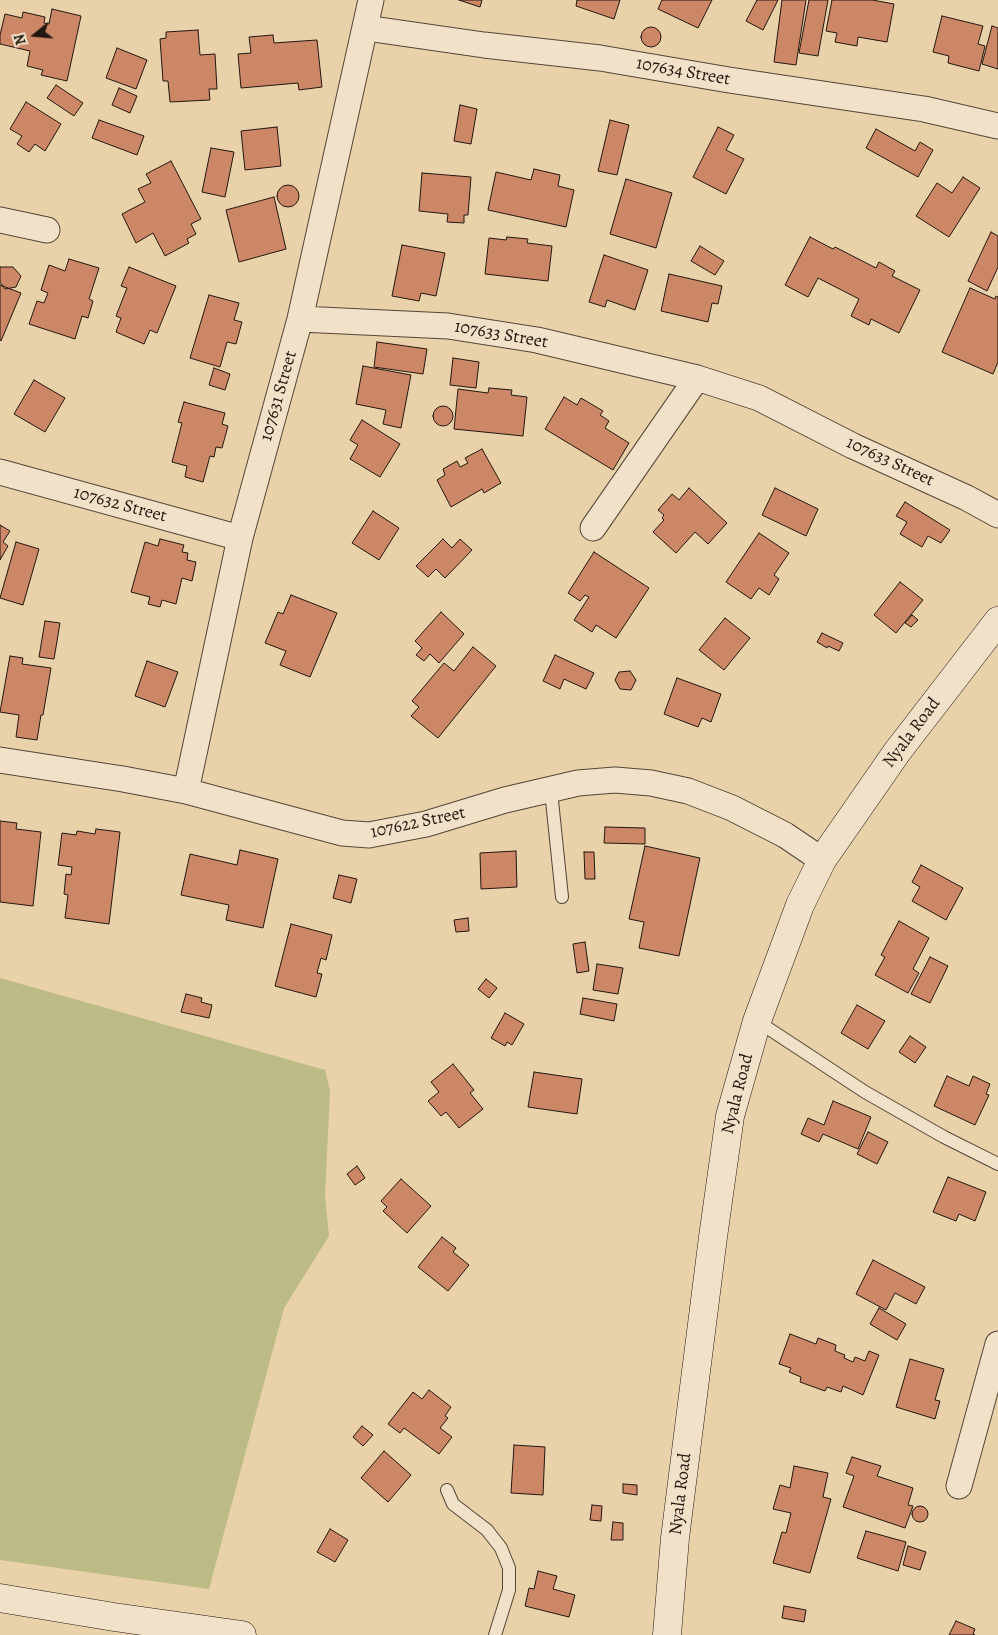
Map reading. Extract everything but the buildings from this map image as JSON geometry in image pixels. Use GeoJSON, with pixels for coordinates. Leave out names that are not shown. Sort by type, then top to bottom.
{"type":"FeatureCollection","features":[{"type":"Feature","properties":{"kind":"street","name":"107631 Street"},"geometry":{"type":"LineString","coordinates":[[186,791],[240,538],[300,319],[371,0]]}},
{"type":"Feature","properties":{"kind":"street","name":"107634 Street"},"geometry":{"type":"LineString","coordinates":[[366,28],[484,45],[600,58],[729,80],[924,109],[998,126]]}},
{"type":"Feature","properties":{"kind":"street"},"geometry":{"type":"LineString","coordinates":[[0,220],[47,230]]}},
{"type":"Feature","properties":{"kind":"street","name":"107633 Street"},"geometry":{"type":"LineString","coordinates":[[300,319],[448,326],[537,340],[697,378],[759,398],[853,446],[967,498],[998,515]]}},
{"type":"Feature","properties":{"kind":"street"},"geometry":{"type":"LineString","coordinates":[[593,528],[697,378]]}},
{"type":"Feature","properties":{"kind":"street","name":"107632 Street"},"geometry":{"type":"LineString","coordinates":[[0,472],[240,538]]}},
{"type":"Feature","properties":{"kind":"street","name":"Nyala Road"},"geometry":{"type":"LineString","coordinates":[[667,1635],[675,1538],[730,1116],[756,1021],[800,905],[822,860],[897,752],[998,621]]}},
{"type":"Feature","properties":{"kind":"street","name":"107622 Street"},"geometry":{"type":"LineString","coordinates":[[0,760],[186,791],[342,833],[369,835],[426,824],[505,800],[552,791],[578,783],[615,780],[651,783],[688,791],[732,808],[785,835],[822,860]]}},
{"type":"Feature","properties":{"kind":"street"},"geometry":{"type":"LineString","coordinates":[[959,1486],[998,1344]]}},
{"type":"Feature","properties":{"kind":"street"},"geometry":{"type":"LineString","coordinates":[[0,1598],[242,1635]]}},
{"type":"Feature","properties":{"kind":"lane"},"geometry":{"type":"LineString","coordinates":[[552,791],[562,897]]}},
{"type":"Feature","properties":{"kind":"lane"},"geometry":{"type":"LineString","coordinates":[[756,1021],[865,1092],[944,1137],[998,1164]]}},
{"type":"Feature","properties":{"kind":"lane"},"geometry":{"type":"LineString","coordinates":[[447,1490],[453,1504],[487,1530],[497,1542],[509,1568],[508,1590],[494,1635]]}},
{"type":"Feature","properties":{"kind":"shaded area"},"geometry":{"type":"Polygon","coordinates":[[[0,978],[325,1070],[330,1091],[325,1196],[329,1236],[284,1308],[209,1589],[0,1560],[0,978]]]}}]}
